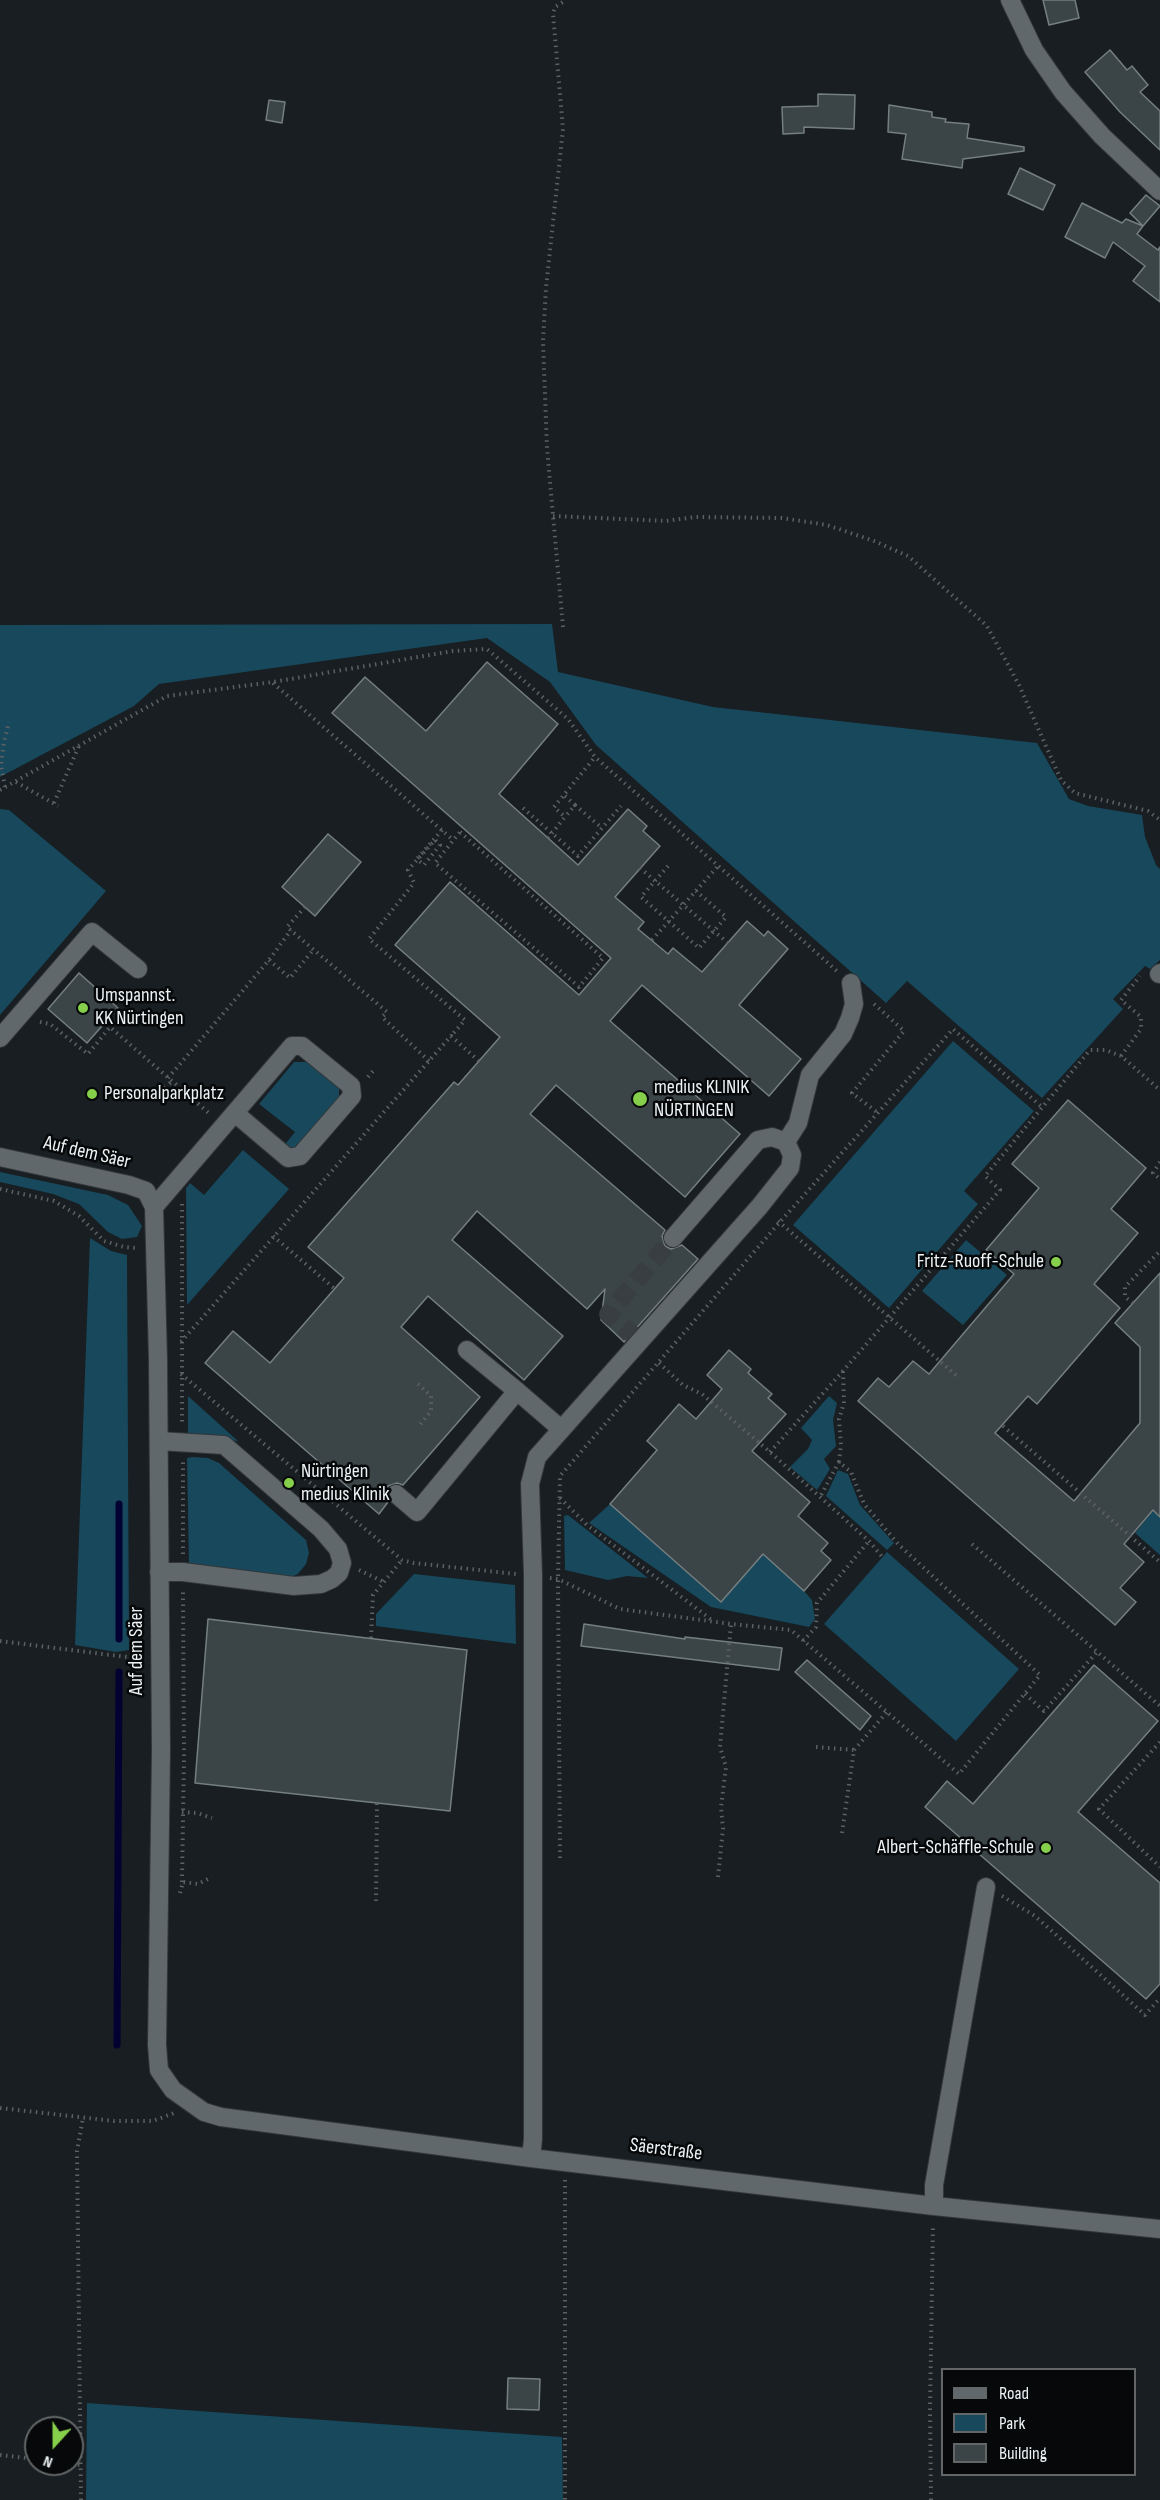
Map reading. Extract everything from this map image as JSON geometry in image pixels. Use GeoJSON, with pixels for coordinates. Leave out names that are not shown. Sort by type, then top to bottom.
{"type":"FeatureCollection","features":[{"type":"Feature","properties":{"kind":"street"},"geometry":{"type":"LineString","coordinates":[[1010,0],[1034,50],[1063,92],[1102,136],[1160,191]]}},
{"type":"Feature","properties":{"kind":"street"},"geometry":{"type":"LineString","coordinates":[[0,1038],[92,932],[138,969]]}},
{"type":"Feature","properties":{"kind":"street"},"geometry":{"type":"LineString","coordinates":[[786,1142],[798,1123],[810,1075],[843,1034],[850,1018],[854,1004],[851,983]]}},
{"type":"Feature","properties":{"kind":"street"},"geometry":{"type":"LineString","coordinates":[[154,1207],[231,1121],[292,1046],[302,1046],[351,1086],[352,1096],[300,1156],[288,1158],[231,1121]]}},
{"type":"Feature","properties":{"kind":"street"},"geometry":{"type":"LineString","coordinates":[[531,2158],[533,2139],[533,1575],[530,1484],[537,1457],[638,1340],[760,1206],[790,1168],[792,1155],[786,1142],[772,1137],[758,1140],[674,1238]]}},
{"type":"Feature","properties":{"kind":"street","name":"Auf dem Säer"},"geometry":{"type":"LineString","coordinates":[[0,1156],[129,1185],[146,1191],[154,1207],[159,1441],[160,1880],[157,2045],[159,2070],[173,2090]]}},
{"type":"Feature","properties":{"kind":"street"},"geometry":{"type":"LineString","coordinates":[[467,1350],[561,1429]]}},
{"type":"Feature","properties":{"kind":"street"},"geometry":{"type":"LineString","coordinates":[[396,1494],[417,1512],[517,1391]]}},
{"type":"Feature","properties":{"kind":"street"},"geometry":{"type":"LineString","coordinates":[[159,1441],[224,1445],[321,1530],[338,1549],[342,1563],[339,1573],[332,1579],[321,1584],[294,1586],[183,1572],[159,1572]]}},
{"type":"Feature","properties":{"kind":"street"},"geometry":{"type":"LineString","coordinates":[[934,2206],[934,2185],[986,1887]]}},
{"type":"Feature","properties":{"kind":"street","name":"Säerstraße"},"geometry":{"type":"LineString","coordinates":[[173,2090],[204,2112],[221,2117],[531,2158],[564,2160],[934,2206],[1160,2229]]}},
{"type":"Feature","properties":{"kind":"path"},"geometry":{"type":"LineString","coordinates":[[563,627],[543,395],[543,341],[546,288],[564,129],[553,14],[555,7],[566,0]]}},
{"type":"Feature","properties":{"kind":"path"},"geometry":{"type":"LineString","coordinates":[[553,516],[666,521],[695,517],[782,518],[827,525],[874,541],[908,556],[987,626],[1019,685],[1061,780],[1075,793],[1148,811],[1160,820]]}},
{"type":"Feature","properties":{"kind":"path"},"geometry":{"type":"LineString","coordinates":[[2,789],[167,696],[273,682],[453,651],[487,649],[568,719],[595,757],[904,1031],[852,1093],[878,1113]]}},
{"type":"Feature","properties":{"kind":"path"},"geometry":{"type":"LineString","coordinates":[[273,682],[453,840]]}},
{"type":"Feature","properties":{"kind":"path"},"geometry":{"type":"LineString","coordinates":[[2,789],[4,742],[9,722]]}},
{"type":"Feature","properties":{"kind":"path"},"geometry":{"type":"LineString","coordinates":[[15,781],[56,804],[80,745]]}},
{"type":"Feature","properties":{"kind":"path"},"geometry":{"type":"LineString","coordinates":[[566,817],[554,807],[595,757]]}},
{"type":"Feature","properties":{"kind":"path"},"geometry":{"type":"LineString","coordinates":[[565,796],[602,828]]}},
{"type":"Feature","properties":{"kind":"path"},"geometry":{"type":"LineString","coordinates":[[548,838],[575,805]]}},
{"type":"Feature","properties":{"kind":"path"},"geometry":{"type":"LineString","coordinates":[[523,808],[578,856],[621,806]]}},
{"type":"Feature","properties":{"kind":"path"},"geometry":{"type":"LineString","coordinates":[[181,1343],[465,1020],[369,939],[414,883],[408,870],[415,862],[421,855],[435,840],[440,844],[424,865],[417,859],[442,831]]}},
{"type":"Feature","properties":{"kind":"path"},"geometry":{"type":"LineString","coordinates":[[460,832],[603,958],[579,987],[435,862],[453,840],[460,832]]}},
{"type":"Feature","properties":{"kind":"path"},"geometry":{"type":"LineString","coordinates":[[668,866],[641,897],[699,948],[726,916],[696,891]]}},
{"type":"Feature","properties":{"kind":"path"},"geometry":{"type":"LineString","coordinates":[[652,940],[719,866]]}},
{"type":"Feature","properties":{"kind":"path"},"geometry":{"type":"LineString","coordinates":[[640,868],[728,943]]}},
{"type":"Feature","properties":{"kind":"path"},"geometry":{"type":"LineString","coordinates":[[304,906],[287,927],[387,1012],[382,1017],[429,1061]]}},
{"type":"Feature","properties":{"kind":"path"},"geometry":{"type":"LineString","coordinates":[[165,1088],[291,930]]}},
{"type":"Feature","properties":{"kind":"path"},"geometry":{"type":"LineString","coordinates":[[269,960],[290,978],[314,950]]}},
{"type":"Feature","properties":{"kind":"path"},"geometry":{"type":"LineString","coordinates":[[1120,1056],[1141,1029],[1141,1017],[1120,1000],[1143,972],[1160,974]]}},
{"type":"Feature","properties":{"kind":"path"},"geometry":{"type":"LineString","coordinates":[[16,1018],[50,1023],[88,1054],[110,1028],[170,1080],[231,1121]]}},
{"type":"Feature","properties":{"kind":"path"},"geometry":{"type":"LineString","coordinates":[[560,1858],[558,1579],[560,1476],[779,1223],[953,1029],[1042,1107]]}},
{"type":"Feature","properties":{"kind":"path"},"geometry":{"type":"LineString","coordinates":[[451,1036],[479,1061]]}},
{"type":"Feature","properties":{"kind":"path"},"geometry":{"type":"LineString","coordinates":[[770,1452],[1000,1190],[985,1176],[1090,1050],[1106,1050],[1120,1056],[1160,1090]]}},
{"type":"Feature","properties":{"kind":"path"},"geometry":{"type":"LineString","coordinates":[[1160,1162],[1153,1173],[1160,1179]]}},
{"type":"Feature","properties":{"kind":"path"},"geometry":{"type":"LineString","coordinates":[[0,1189],[54,1201],[79,1216],[104,1240],[124,1247],[155,1248]]}},
{"type":"Feature","properties":{"kind":"path"},"geometry":{"type":"LineString","coordinates":[[171,1189],[182,1203],[184,1812],[183,1882],[176,1903]]}},
{"type":"Feature","properties":{"kind":"path"},"geometry":{"type":"LineString","coordinates":[[760,1206],[957,1376]]}},
{"type":"Feature","properties":{"kind":"path"},"geometry":{"type":"LineString","coordinates":[[273,1236],[335,1288]]}},
{"type":"Feature","properties":{"kind":"path"},"geometry":{"type":"LineString","coordinates":[[1133,1303],[1125,1297],[1125,1287],[1160,1251]]}},
{"type":"Feature","properties":{"kind":"path"},"geometry":{"type":"LineString","coordinates":[[659,1363],[683,1385],[702,1394],[770,1452],[869,1541],[883,1558]]}},
{"type":"Feature","properties":{"kind":"path"},"geometry":{"type":"LineString","coordinates":[[820,1497],[839,1462],[841,1445],[838,1419],[844,1402],[843,1371]]}},
{"type":"Feature","properties":{"kind":"path"},"geometry":{"type":"LineString","coordinates":[[181,1374],[402,1560],[558,1579],[620,1609],[791,1630],[960,1774],[1041,1675],[899,1545],[864,1504],[851,1472],[839,1462]]}},
{"type":"Feature","properties":{"kind":"path"},"geometry":{"type":"LineString","coordinates":[[418,1384],[431,1396],[431,1411],[419,1426]]}},
{"type":"Feature","properties":{"kind":"path"},"geometry":{"type":"LineString","coordinates":[[1003,1426],[1160,1562]]}},
{"type":"Feature","properties":{"kind":"path"},"geometry":{"type":"LineString","coordinates":[[559,1497],[587,1525],[714,1622]]}},
{"type":"Feature","properties":{"kind":"path"},"geometry":{"type":"LineString","coordinates":[[803,1641],[816,1627],[817,1603],[869,1541]]}},
{"type":"Feature","properties":{"kind":"path"},"geometry":{"type":"LineString","coordinates":[[972,1544],[1160,1706]]}},
{"type":"Feature","properties":{"kind":"path"},"geometry":{"type":"LineString","coordinates":[[371,1638],[373,1595],[402,1560]]}},
{"type":"Feature","properties":{"kind":"path"},"geometry":{"type":"LineString","coordinates":[[342,1563],[384,1582]]}},
{"type":"Feature","properties":{"kind":"path"},"geometry":{"type":"LineString","coordinates":[[718,1877],[723,1829],[721,1807],[726,1767],[720,1747],[731,1624]]}},
{"type":"Feature","properties":{"kind":"path"},"geometry":{"type":"LineString","coordinates":[[0,1641],[159,1661]]}},
{"type":"Feature","properties":{"kind":"path"},"geometry":{"type":"LineString","coordinates":[[1025,1694],[1044,1711],[1097,1652]]}},
{"type":"Feature","properties":{"kind":"path"},"geometry":{"type":"LineString","coordinates":[[842,1833],[854,1750],[887,1712]]}},
{"type":"Feature","properties":{"kind":"path"},"geometry":{"type":"LineString","coordinates":[[1160,1742],[1099,1809],[1160,1867]]}},
{"type":"Feature","properties":{"kind":"path"},"geometry":{"type":"LineString","coordinates":[[816,1747],[854,1750]]}},
{"type":"Feature","properties":{"kind":"path"},"geometry":{"type":"LineString","coordinates":[[376,1901],[377,1803]]}},
{"type":"Feature","properties":{"kind":"path"},"geometry":{"type":"LineString","coordinates":[[160,1808],[197,1813],[212,1818]]}},
{"type":"Feature","properties":{"kind":"path"},"geometry":{"type":"LineString","coordinates":[[160,1880],[198,1884],[212,1877]]}},
{"type":"Feature","properties":{"kind":"path"},"geometry":{"type":"LineString","coordinates":[[986,1887],[1035,1916],[1145,2015],[1160,1998]]}},
{"type":"Feature","properties":{"kind":"path"},"geometry":{"type":"LineString","coordinates":[[0,2108],[83,2118],[153,2121],[194,2105]]}},
{"type":"Feature","properties":{"kind":"path"},"geometry":{"type":"LineString","coordinates":[[80,2416],[77,2151],[83,2118]]}},
{"type":"Feature","properties":{"kind":"path"},"geometry":{"type":"LineString","coordinates":[[564,2160],[565,2500]]}},
{"type":"Feature","properties":{"kind":"path"},"geometry":{"type":"LineString","coordinates":[[931,2500],[930,2408],[934,2206]]}},
{"type":"Feature","properties":{"kind":"path"},"geometry":{"type":"LineString","coordinates":[[0,2455],[24,2458]]}},
{"type":"Feature","properties":{"kind":"path"},"geometry":{"type":"LineString","coordinates":[[81,2476],[81,2500]]}},
{"type":"Feature","properties":{"kind":"green space"},"geometry":{"type":"Polygon","coordinates":[[[552,624],[558,672],[713,707],[1037,743],[1069,799],[1088,806],[1142,815],[1145,837],[1156,865],[1160,869],[1160,960],[1150,969],[1145,966],[1113,999],[1123,1009],[1042,1098],[907,981],[886,1003],[596,745],[550,682],[487,638],[159,684],[134,706],[0,777],[0,625],[552,624]]]}},
{"type":"Feature","properties":{"kind":"green space"},"geometry":{"type":"Polygon","coordinates":[[[0,809],[9,810],[106,891],[0,1015],[0,809]]]}},
{"type":"Feature","properties":{"kind":"green space"},"geometry":{"type":"Polygon","coordinates":[[[953,1041],[1034,1111],[964,1191],[978,1204],[889,1308],[793,1225],[953,1041]]]}},
{"type":"Feature","properties":{"kind":"green space"},"geometry":{"type":"Polygon","coordinates":[[[294,1062],[310,1062],[339,1088],[339,1103],[298,1148],[283,1147],[295,1132],[259,1104],[294,1062]]]}},
{"type":"Feature","properties":{"kind":"green space"},"geometry":{"type":"Polygon","coordinates":[[[243,1150],[289,1189],[187,1305],[186,1188],[190,1183],[204,1195],[243,1150]]]}},
{"type":"Feature","properties":{"kind":"green space"},"geometry":{"type":"Polygon","coordinates":[[[0,1172],[108,1195],[128,1205],[142,1226],[137,1237],[122,1239],[108,1232],[79,1204],[53,1194],[0,1182],[0,1172]]]}},
{"type":"Feature","properties":{"kind":"green space"},"geometry":{"type":"Polygon","coordinates":[[[90,1238],[111,1251],[127,1255],[129,1650],[116,1652],[75,1645],[90,1238]]]}},
{"type":"Feature","properties":{"kind":"green space"},"geometry":{"type":"Polygon","coordinates":[[[966,1240],[1007,1275],[963,1325],[922,1291],[966,1240]]]}},
{"type":"Feature","properties":{"kind":"green space"},"geometry":{"type":"Polygon","coordinates":[[[188,1396],[238,1441],[188,1437],[188,1396]]]}},
{"type":"Feature","properties":{"kind":"green space"},"geometry":{"type":"Polygon","coordinates":[[[829,1396],[837,1403],[833,1420],[836,1446],[824,1459],[830,1469],[817,1490],[790,1467],[808,1449],[812,1440],[801,1428],[829,1396]]]}},
{"type":"Feature","properties":{"kind":"green space"},"geometry":{"type":"Polygon","coordinates":[[[187,1458],[208,1458],[219,1463],[306,1540],[309,1553],[306,1564],[298,1574],[287,1579],[189,1567],[187,1458]]]}},
{"type":"Feature","properties":{"kind":"green space"},"geometry":{"type":"Polygon","coordinates":[[[838,1470],[848,1474],[860,1505],[894,1543],[887,1550],[826,1496],[838,1470]]]}},
{"type":"Feature","properties":{"kind":"green space"},"geometry":{"type":"Polygon","coordinates":[[[610,1504],[720,1602],[787,1526],[804,1591],[812,1600],[815,1619],[809,1627],[711,1607],[589,1523],[610,1504]]]}},
{"type":"Feature","properties":{"kind":"green space"},"geometry":{"type":"Polygon","coordinates":[[[1153,1511],[1160,1517],[1160,1555],[1135,1533],[1153,1511]]]}},
{"type":"Feature","properties":{"kind":"green space"},"geometry":{"type":"Polygon","coordinates":[[[568,1515],[648,1578],[627,1576],[608,1580],[565,1570],[564,1516],[568,1515]]]}},
{"type":"Feature","properties":{"kind":"green space"},"geometry":{"type":"Polygon","coordinates":[[[887,1552],[1019,1669],[956,1741],[824,1624],[887,1552]]]}},
{"type":"Feature","properties":{"kind":"green space"},"geometry":{"type":"Polygon","coordinates":[[[414,1574],[515,1585],[516,1644],[376,1626],[376,1614],[414,1574]]]}},
{"type":"Feature","properties":{"kind":"green space"},"geometry":{"type":"Polygon","coordinates":[[[87,2403],[562,2437],[563,2500],[86,2500],[87,2403]]]}},
{"type":"Feature","properties":{"kind":"building"},"geometry":{"type":"Polygon","coordinates":[[[1043,0],[1075,0],[1079,18],[1049,25],[1043,0]]]}},
{"type":"Feature","properties":{"kind":"building"},"geometry":{"type":"Polygon","coordinates":[[[1110,50],[1127,70],[1132,66],[1148,85],[1140,92],[1160,111],[1160,150],[1120,112],[1085,72],[1110,50]]]}},
{"type":"Feature","properties":{"kind":"building"},"geometry":{"type":"Polygon","coordinates":[[[818,94],[855,95],[854,129],[804,127],[804,133],[783,134],[782,107],[818,106],[818,94]]]}},
{"type":"Feature","properties":{"kind":"building"},"geometry":{"type":"Polygon","coordinates":[[[269,100],[285,102],[282,123],[266,120],[269,100]]]}},
{"type":"Feature","properties":{"kind":"building"},"geometry":{"type":"Polygon","coordinates":[[[889,105],[932,112],[932,117],[946,119],[945,122],[969,124],[967,138],[1024,147],[1024,151],[963,159],[962,168],[902,159],[906,134],[888,132],[889,105]]]}},
{"type":"Feature","properties":{"kind":"building"},"geometry":{"type":"Polygon","coordinates":[[[1020,168],[1055,185],[1043,210],[1008,194],[1020,168]]]}},
{"type":"Feature","properties":{"kind":"building"},"geometry":{"type":"Polygon","coordinates":[[[1146,195],[1160,206],[1143,226],[1130,213],[1146,195]]]}},
{"type":"Feature","properties":{"kind":"building"},"geometry":{"type":"Polygon","coordinates":[[[1082,203],[1122,223],[1126,219],[1143,226],[1137,234],[1158,250],[1160,247],[1160,302],[1133,281],[1145,266],[1113,242],[1105,258],[1065,237],[1082,203]]]}},
{"type":"Feature","properties":{"kind":"building"},"geometry":{"type":"Polygon","coordinates":[[[487,662],[558,724],[499,794],[578,865],[628,809],[647,826],[643,831],[660,846],[615,897],[644,922],[638,929],[668,954],[673,948],[702,972],[747,921],[764,936],[768,931],[788,949],[739,1005],[801,1059],[769,1096],[642,985],[610,1021],[740,1134],[685,1197],[556,1085],[530,1114],[665,1230],[662,1236],[665,1246],[671,1249],[682,1245],[698,1259],[624,1342],[601,1320],[605,1289],[587,1309],[477,1211],[452,1240],[563,1336],[524,1380],[428,1296],[401,1327],[480,1397],[403,1485],[397,1483],[388,1486],[385,1493],[388,1502],[379,1514],[205,1363],[233,1331],[270,1363],[344,1278],[308,1247],[454,1082],[458,1085],[500,1037],[395,945],[450,882],[579,995],[611,958],[332,713],[365,677],[426,731],[487,662]]]}},
{"type":"Feature","properties":{"kind":"building"},"geometry":{"type":"Polygon","coordinates":[[[328,834],[361,862],[315,916],[282,887],[328,834]]]}},
{"type":"Feature","properties":{"kind":"building","name":"Umspannst. KK Nürtingen"},"geometry":{"type":"Polygon","coordinates":[[[79,973],[118,1008],[87,1043],[48,1009],[79,973]]]}},
{"type":"Feature","properties":{"kind":"building"},"geometry":{"type":"Polygon","coordinates":[[[1068,1100],[1146,1168],[1111,1209],[1138,1233],[1094,1284],[1120,1308],[1037,1404],[1028,1396],[995,1433],[1074,1501],[1140,1423],[1140,1347],[1115,1323],[1160,1273],[1160,1517],[1153,1510],[1124,1544],[1144,1562],[1120,1588],[1136,1602],[1115,1625],[858,1401],[878,1378],[889,1387],[913,1361],[929,1374],[1014,1274],[986,1250],[1039,1188],[1012,1164],[1068,1100]]]}},
{"type":"Feature","properties":{"kind":"building"},"geometry":{"type":"Polygon","coordinates":[[[729,1350],[751,1369],[748,1373],[772,1394],[768,1398],[786,1414],[752,1451],[810,1502],[798,1516],[828,1543],[821,1551],[831,1560],[804,1591],[763,1554],[721,1602],[610,1504],[657,1450],[647,1441],[679,1404],[696,1419],[722,1389],[707,1375],[729,1350]]]}},
{"type":"Feature","properties":{"kind":"building"},"geometry":{"type":"Polygon","coordinates":[[[208,1619],[467,1650],[450,1811],[195,1783],[208,1619]]]}},
{"type":"Feature","properties":{"kind":"building"},"geometry":{"type":"Polygon","coordinates":[[[584,1624],[685,1639],[685,1637],[782,1648],[779,1670],[581,1646],[584,1624]]]}},
{"type":"Feature","properties":{"kind":"building"},"geometry":{"type":"Polygon","coordinates":[[[807,1660],[871,1716],[860,1730],[795,1672],[807,1660]]]}},
{"type":"Feature","properties":{"kind":"building","name":"Albert-Schäffle-Schule"},"geometry":{"type":"Polygon","coordinates":[[[1094,1665],[1158,1721],[1078,1812],[1160,1883],[1160,1984],[1146,1999],[925,1807],[947,1781],[973,1804],[1094,1665]]]}},
{"type":"Feature","properties":{"kind":"building"},"geometry":{"type":"Polygon","coordinates":[[[508,2378],[540,2379],[539,2410],[507,2409],[508,2378]]]}},
{"type":"Feature","properties":{"kind":"waterway"},"geometry":{"type":"LineString","coordinates":[[119,1504],[119,1639]]}},
{"type":"Feature","properties":{"kind":"waterway"},"geometry":{"type":"LineString","coordinates":[[117,2045],[119,1672]]}},
{"type":"Feature","properties":{"kind":"tunnel"},"geometry":{"type":"LineString","coordinates":[[637,1338],[608,1314],[673,1238]]}},
{"type":"Feature","properties":{"kind":"place","name":"Umspannst. KK Nürtingen"},"geometry":{"type":"Point","coordinates":[83,1008]}},
{"type":"Feature","properties":{"kind":"place","name":"Personalparkplatz"},"geometry":{"type":"Point","coordinates":[92,1094]}},
{"type":"Feature","properties":{"kind":"place","name":"medius KLINIK NÜRTINGEN"},"geometry":{"type":"Point","coordinates":[640,1099]}},
{"type":"Feature","properties":{"kind":"place","name":"Fritz-Ruoff-Schule"},"geometry":{"type":"Point","coordinates":[1056,1262]}},
{"type":"Feature","properties":{"kind":"place","name":"Nürtingen medius Klinik"},"geometry":{"type":"Point","coordinates":[289,1483]}},
{"type":"Feature","properties":{"kind":"place","name":"Albert-Schäffle-Schule"},"geometry":{"type":"Point","coordinates":[1046,1848]}}]}
